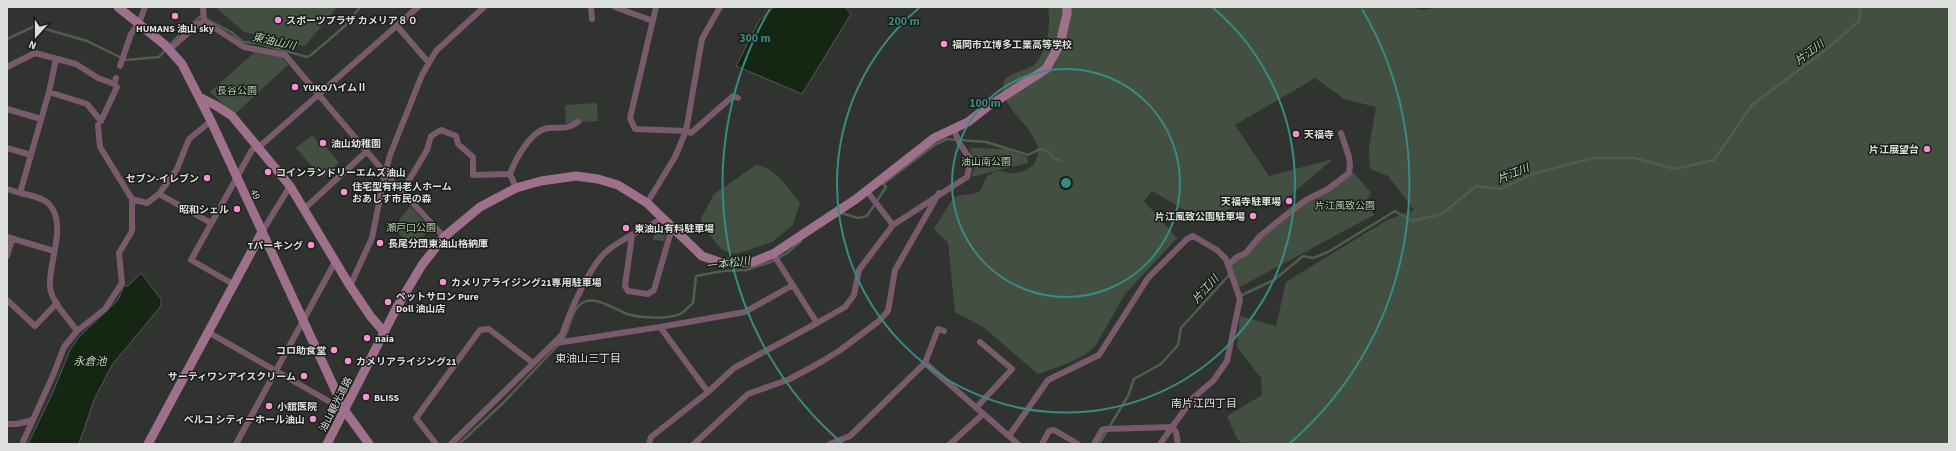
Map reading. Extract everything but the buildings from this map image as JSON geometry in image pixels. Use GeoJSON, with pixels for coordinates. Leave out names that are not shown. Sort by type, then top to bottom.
{"type":"FeatureCollection","features":[{"type":"Feature","properties":{"kind":"street","name":"49"},"geometry":{"type":"LineString","coordinates":[[118,7],[139,23],[182,64],[201,98],[236,177],[304,319],[345,411],[369,444]]}},
{"type":"Feature","properties":{"kind":"street"},"geometry":{"type":"LineString","coordinates":[[122,62],[131,34],[139,23],[144,7]]}},
{"type":"Feature","properties":{"kind":"street"},"geometry":{"type":"LineString","coordinates":[[233,284],[191,260],[252,150],[259,147],[418,7]]}},
{"type":"Feature","properties":{"kind":"street"},"geometry":{"type":"LineString","coordinates":[[350,286],[372,238],[385,173],[393,147],[429,63],[436,51],[484,7]]}},
{"type":"Feature","properties":{"kind":"street"},"geometry":{"type":"LineString","coordinates":[[591,7],[592,19]]}},
{"type":"Feature","properties":{"kind":"street"},"geometry":{"type":"LineString","coordinates":[[656,7],[630,118],[635,128],[686,131],[691,134],[733,96],[738,98]]}},
{"type":"Feature","properties":{"kind":"street"},"geometry":{"type":"LineString","coordinates":[[646,203],[675,157],[686,131],[702,39],[720,7]]}},
{"type":"Feature","properties":{"kind":"street","name":"油山観光道路"},"geometry":{"type":"LineString","coordinates":[[327,444],[384,332],[422,265],[444,237],[480,207],[516,188],[541,181],[576,176],[598,179],[618,185],[646,203],[664,218],[684,241],[702,256],[722,263],[753,262],[774,254],[866,190],[934,138],[954,131],[987,107],[1046,69],[1060,44],[1067,14],[1067,7]]}},
{"type":"Feature","properties":{"kind":"street"},"geometry":{"type":"LineString","coordinates":[[618,8],[653,21]]}},
{"type":"Feature","properties":{"kind":"street"},"geometry":{"type":"LineString","coordinates":[[203,10],[204,21]]}},
{"type":"Feature","properties":{"kind":"street"},"geometry":{"type":"LineString","coordinates":[[169,50],[198,24],[204,21]]}},
{"type":"Feature","properties":{"kind":"street"},"geometry":{"type":"LineString","coordinates":[[204,21],[244,47],[284,55],[366,152],[444,237]]}},
{"type":"Feature","properties":{"kind":"street"},"geometry":{"type":"LineString","coordinates":[[397,26],[429,63]]}},
{"type":"Feature","properties":{"kind":"street"},"geometry":{"type":"LineString","coordinates":[[7,67],[34,52],[76,64],[98,78],[115,81],[118,88],[101,122],[87,104],[49,92]]}},
{"type":"Feature","properties":{"kind":"street"},"geometry":{"type":"LineString","coordinates":[[20,193],[42,119],[56,59]]}},
{"type":"Feature","properties":{"kind":"street"},"geometry":{"type":"LineString","coordinates":[[201,98],[232,116],[290,186],[350,286],[371,317],[384,332]]}},
{"type":"Feature","properties":{"kind":"street"},"geometry":{"type":"LineString","coordinates":[[7,109],[42,119]]}},
{"type":"Feature","properties":{"kind":"street"},"geometry":{"type":"LineString","coordinates":[[132,199],[147,203],[159,194],[177,169],[189,139],[211,121]]}},
{"type":"Feature","properties":{"kind":"street"},"geometry":{"type":"LineString","coordinates":[[510,174],[527,142],[547,128],[568,128],[578,122]]}},
{"type":"Feature","properties":{"kind":"street"},"geometry":{"type":"LineString","coordinates":[[22,444],[64,347],[77,331],[105,308],[122,282],[119,253],[132,231],[132,199],[100,147],[98,125]]}},
{"type":"Feature","properties":{"kind":"street"},"geometry":{"type":"LineString","coordinates":[[402,192],[427,150],[431,136],[440,130],[456,136],[458,144],[473,157],[473,174],[510,174]]}},
{"type":"Feature","properties":{"kind":"street"},"geometry":{"type":"LineString","coordinates":[[649,444],[651,437],[708,392],[734,368],[845,307],[854,295],[859,270],[893,225],[940,193],[967,177],[971,160],[960,144],[954,131]]}},
{"type":"Feature","properties":{"kind":"street"},"geometry":{"type":"LineString","coordinates":[[1228,265],[1237,257],[1246,253],[1260,236],[1286,214],[1306,200],[1328,189],[1349,173],[1349,157],[1341,132]]}},
{"type":"Feature","properties":{"kind":"street"},"geometry":{"type":"LineString","coordinates":[[7,148],[31,155]]}},
{"type":"Feature","properties":{"kind":"street"},"geometry":{"type":"LineString","coordinates":[[304,209],[366,152]]}},
{"type":"Feature","properties":{"kind":"street"},"geometry":{"type":"LineString","coordinates":[[510,174],[516,188]]}},
{"type":"Feature","properties":{"kind":"street"},"geometry":{"type":"LineString","coordinates":[[148,444],[233,284],[290,186]]}},
{"type":"Feature","properties":{"kind":"street"},"geometry":{"type":"LineString","coordinates":[[7,189],[44,200],[49,204],[54,212],[57,222],[50,287],[57,303],[77,331]]}},
{"type":"Feature","properties":{"kind":"street"},"geometry":{"type":"LineString","coordinates":[[866,190],[893,225]]}},
{"type":"Feature","properties":{"kind":"street"},"geometry":{"type":"LineString","coordinates":[[694,444],[748,394],[790,379],[821,362],[839,351],[879,321],[888,311],[895,270],[940,193]]}},
{"type":"Feature","properties":{"kind":"street"},"geometry":{"type":"LineString","coordinates":[[159,194],[211,223]]}},
{"type":"Feature","properties":{"kind":"street"},"geometry":{"type":"LineString","coordinates":[[451,444],[533,363],[557,342],[562,335],[569,313],[606,252],[632,235],[664,218]]}},
{"type":"Feature","properties":{"kind":"street"},"geometry":{"type":"LineString","coordinates":[[632,235],[625,286],[628,291],[648,294],[654,290],[672,228]]}},
{"type":"Feature","properties":{"kind":"street"},"geometry":{"type":"LineString","coordinates":[[1009,436],[1048,380],[1099,355],[1148,278],[1187,239],[1194,236],[1217,250],[1226,259],[1240,299],[1226,361],[1212,381],[1193,398],[1160,444]]}},
{"type":"Feature","properties":{"kind":"street"},"geometry":{"type":"LineString","coordinates":[[7,256],[10,238],[54,251]]}},
{"type":"Feature","properties":{"kind":"street"},"geometry":{"type":"LineString","coordinates":[[774,254],[817,323]]}},
{"type":"Feature","properties":{"kind":"street"},"geometry":{"type":"LineString","coordinates":[[236,444],[335,262]]}},
{"type":"Feature","properties":{"kind":"street"},"geometry":{"type":"LineString","coordinates":[[557,342],[660,327],[745,312],[793,285]]}},
{"type":"Feature","properties":{"kind":"street"},"geometry":{"type":"LineString","coordinates":[[7,300],[35,326],[57,303]]}},
{"type":"Feature","properties":{"kind":"street"},"geometry":{"type":"LineString","coordinates":[[660,327],[708,392]]}},
{"type":"Feature","properties":{"kind":"street"},"geometry":{"type":"LineString","coordinates":[[436,444],[416,418],[480,330],[489,329],[533,363]]}},
{"type":"Feature","properties":{"kind":"street"},"geometry":{"type":"LineString","coordinates":[[830,444],[850,436],[925,363],[938,329],[944,331]]}},
{"type":"Feature","properties":{"kind":"street"},"geometry":{"type":"LineString","coordinates":[[208,332],[345,411]]}},
{"type":"Feature","properties":{"kind":"street"},"geometry":{"type":"LineString","coordinates":[[976,408],[1012,369],[980,345]]}},
{"type":"Feature","properties":{"kind":"street"},"geometry":{"type":"LineString","coordinates":[[925,363],[1017,444]]}},
{"type":"Feature","properties":{"kind":"street"},"geometry":{"type":"LineString","coordinates":[[950,444],[983,414]]}},
{"type":"Feature","properties":{"kind":"street"},"geometry":{"type":"LineString","coordinates":[[7,424],[17,424],[33,420]]}},
{"type":"Feature","properties":{"kind":"street"},"geometry":{"type":"LineString","coordinates":[[1094,444],[1102,430],[1105,429],[1172,427]]}},
{"type":"Feature","properties":{"kind":"street"},"geometry":{"type":"LineString","coordinates":[[1172,427],[1176,432],[1178,444]]}},
{"type":"Feature","properties":{"kind":"street"},"geometry":{"type":"LineString","coordinates":[[1042,444],[1049,431],[1054,430],[1078,444]]}},
{"type":"Feature","properties":{"kind":"green space","name":"スポーツプラザ カメリア８０"},"geometry":{"type":"Polygon","coordinates":[[[215,7],[337,7],[305,46],[244,32],[215,7]]]}},
{"type":"Feature","properties":{"kind":"green space"},"geometry":{"type":"Polygon","coordinates":[[[1048,7],[1407,7],[1423,10],[1440,7],[1949,7],[1949,444],[1243,444],[1237,439],[1227,416],[1262,395],[1261,378],[1237,347],[1240,316],[1276,326],[1286,282],[1387,220],[1414,210],[1388,176],[1370,169],[1369,147],[1376,107],[1344,99],[1315,78],[1235,125],[1269,176],[1333,159],[1279,205],[1258,194],[1205,222],[1152,191],[1144,201],[1177,238],[1125,294],[1096,345],[1090,351],[1076,360],[1038,374],[983,327],[955,312],[948,243],[934,229],[951,201],[957,196],[977,193],[981,189],[987,176],[994,172],[1022,172],[1032,166],[1036,160],[1038,151],[1036,142],[1009,105],[1004,96],[1003,86],[1007,77],[1034,65],[1043,53],[1049,30],[1048,7]]]}},
{"type":"Feature","properties":{"kind":"green space","name":"長谷公園"},"geometry":{"type":"Polygon","coordinates":[[[257,50],[281,56],[288,65],[234,115],[210,92],[257,50]]]}},
{"type":"Feature","properties":{"kind":"green space"},"geometry":{"type":"Polygon","coordinates":[[[597,103],[598,121],[566,123],[565,105],[597,103]]]}},
{"type":"Feature","properties":{"kind":"green space"},"geometry":{"type":"Polygon","coordinates":[[[312,135],[319,143],[322,142],[339,163],[322,178],[296,148],[312,135]]]}},
{"type":"Feature","properties":{"kind":"green space","name":"油山南公園"},"geometry":{"type":"Polygon","coordinates":[[[970,148],[1005,149],[1027,157],[1028,163],[971,177],[975,167],[970,148]]]}},
{"type":"Feature","properties":{"kind":"green space"},"geometry":{"type":"Polygon","coordinates":[[[756,165],[775,174],[800,203],[793,225],[772,242],[736,254],[722,250],[702,226],[701,218],[714,194],[756,165]]]}},
{"type":"Feature","properties":{"kind":"green space","name":"片江風致公園"},"geometry":{"type":"Polygon","coordinates":[[[1353,172],[1371,193],[1367,202],[1374,215],[1238,288],[1230,265],[1286,217],[1353,172]]]}},
{"type":"Feature","properties":{"kind":"green space","name":"瀬戸口公園"},"geometry":{"type":"Polygon","coordinates":[[[410,206],[430,228],[414,248],[393,228],[410,206]]]}},
{"type":"Feature","properties":{"kind":"green space"},"geometry":{"type":"Polygon","coordinates":[[[663,223],[668,225],[664,241],[653,240],[655,230],[663,223]]]}},
{"type":"Feature","properties":{"kind":"water"},"geometry":{"type":"Polygon","coordinates":[[[774,7],[845,7],[851,14],[802,94],[736,66],[759,21],[774,7]]]}},
{"type":"Feature","properties":{"kind":"water","name":"永倉池"},"geometry":{"type":"Polygon","coordinates":[[[141,273],[161,299],[161,306],[112,365],[94,400],[79,444],[28,444],[53,392],[70,350],[79,337],[118,300],[124,286],[128,286],[141,273]]]}},
{"type":"Feature","properties":{"kind":"waterway","name":"東油山川"},"geometry":{"type":"LineString","coordinates":[[7,39],[35,26],[87,41],[126,60],[159,57],[175,39],[201,16],[231,32],[243,42],[258,43],[307,57],[345,26],[360,7]]}},
{"type":"Feature","properties":{"kind":"waterway","name":"片江川"},"geometry":{"type":"LineString","coordinates":[[1240,296],[1274,280],[1303,256],[1313,258],[1328,252],[1395,211],[1412,221],[1442,214],[1476,186],[1501,189],[1535,173],[1593,158],[1635,158],[1675,169],[1714,160],[1752,105],[1828,48],[1859,21],[1861,7]]}},
{"type":"Feature","properties":{"kind":"waterway","name":"一本松川"},"geometry":{"type":"LineString","coordinates":[[841,213],[858,218],[867,216],[886,187],[883,184],[936,144],[947,139],[986,142],[1028,155],[1040,149],[1049,152],[1053,159],[1060,160]]}},
{"type":"Feature","properties":{"kind":"waterway","name":"一本松川"},"geometry":{"type":"LineString","coordinates":[[562,341],[573,314],[579,305],[584,302],[600,302],[627,314],[640,317],[670,317],[682,313],[693,303],[696,276],[723,271],[746,270],[771,262],[787,253],[801,241]]}},
{"type":"Feature","properties":{"kind":"waterway","name":"片江川"},"geometry":{"type":"LineString","coordinates":[[1099,444],[1128,396],[1134,379],[1161,364],[1178,345],[1181,328],[1229,275]]}},
{"type":"Feature","properties":{"kind":"waterway","name":"一本松川"},"geometry":{"type":"LineString","coordinates":[[459,444],[503,403],[559,344]]}},
{"type":"Feature","properties":{"kind":"place","name":"HUMANS 油山 sky"},"geometry":{"type":"Point","coordinates":[175,16]}},
{"type":"Feature","properties":{"kind":"place","name":"スポーツプラザ カメリア８０"},"geometry":{"type":"Point","coordinates":[278,20]}},
{"type":"Feature","properties":{"kind":"place","name":"福岡市立博多工業高等学校"},"geometry":{"type":"Point","coordinates":[944,44]}},
{"type":"Feature","properties":{"kind":"place","name":"YUKOハイムⅡ"},"geometry":{"type":"Point","coordinates":[295,87]}},
{"type":"Feature","properties":{"kind":"place","name":"天福寺"},"geometry":{"type":"Point","coordinates":[1296,134]}},
{"type":"Feature","properties":{"kind":"place","name":"油山幼稚園"},"geometry":{"type":"Point","coordinates":[323,143]}},
{"type":"Feature","properties":{"kind":"place","name":"片江展望台"},"geometry":{"type":"Point","coordinates":[1927,149]}},
{"type":"Feature","properties":{"kind":"place","name":"コインランドリーエムズ油山"},"geometry":{"type":"Point","coordinates":[268,172]}},
{"type":"Feature","properties":{"kind":"place","name":"セブン-イレブン"},"geometry":{"type":"Point","coordinates":[207,178]}},
{"type":"Feature","properties":{"kind":"place","name":"住宅型有料老人ホーム おあしす市民の森"},"geometry":{"type":"Point","coordinates":[344,192]}},
{"type":"Feature","properties":{"kind":"place","name":"天福寺駐車場"},"geometry":{"type":"Point","coordinates":[1289,201]}},
{"type":"Feature","properties":{"kind":"place","name":"昭和シェル"},"geometry":{"type":"Point","coordinates":[237,209]}},
{"type":"Feature","properties":{"kind":"place","name":"片江風致公園駐車場"},"geometry":{"type":"Point","coordinates":[1253,216]}},
{"type":"Feature","properties":{"kind":"place","name":"東油山有料駐車場"},"geometry":{"type":"Point","coordinates":[626,228]}},
{"type":"Feature","properties":{"kind":"place","name":"長尾分団東油山格納庫"},"geometry":{"type":"Point","coordinates":[380,243]}},
{"type":"Feature","properties":{"kind":"place","name":"Tパーキング"},"geometry":{"type":"Point","coordinates":[311,245]}},
{"type":"Feature","properties":{"kind":"place","name":"カメリアライジング21専用駐車場"},"geometry":{"type":"Point","coordinates":[443,282]}},
{"type":"Feature","properties":{"kind":"place","name":"ペットサロン Pure Doll 油山店"},"geometry":{"type":"Point","coordinates":[388,302]}},
{"type":"Feature","properties":{"kind":"place","name":"naia"},"geometry":{"type":"Point","coordinates":[367,338]}},
{"type":"Feature","properties":{"kind":"place","name":"コロ助食堂"},"geometry":{"type":"Point","coordinates":[334,350]}},
{"type":"Feature","properties":{"kind":"place","name":"カメリアライジング21"},"geometry":{"type":"Point","coordinates":[348,361]}},
{"type":"Feature","properties":{"kind":"place","name":"サーティワンアイスクリーム"},"geometry":{"type":"Point","coordinates":[304,376]}},
{"type":"Feature","properties":{"kind":"place","name":"BLISS"},"geometry":{"type":"Point","coordinates":[366,397]}},
{"type":"Feature","properties":{"kind":"place","name":"小舘医院"},"geometry":{"type":"Point","coordinates":[269,406]}},
{"type":"Feature","properties":{"kind":"place","name":"ベルコ シティーホール油山"},"geometry":{"type":"Point","coordinates":[313,419]}},
{"type":"Feature","properties":{"kind":"district","name":"東油山三丁目"},"geometry":{"type":"Point","coordinates":[588,358]}},
{"type":"Feature","properties":{"kind":"district","name":"南片江四丁目"},"geometry":{"type":"Point","coordinates":[1204,403]}}]}
